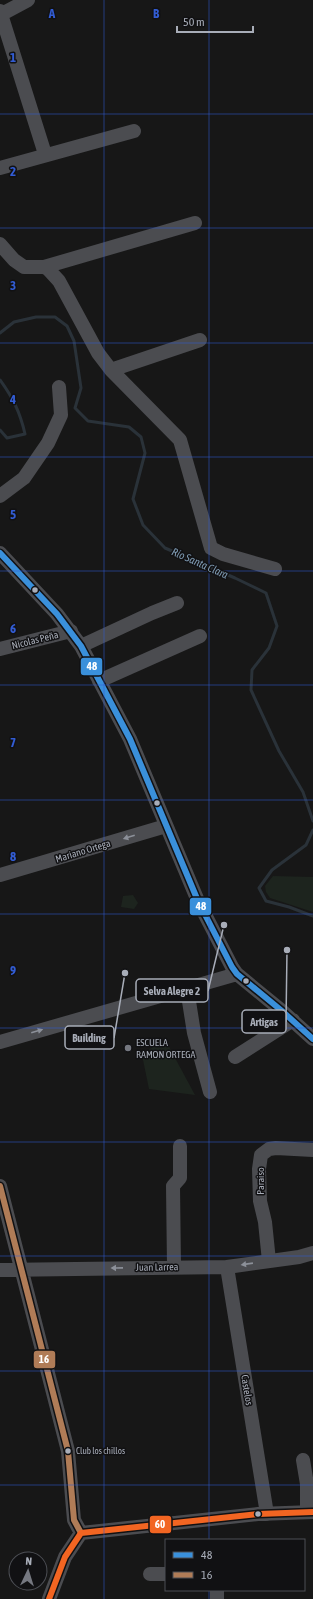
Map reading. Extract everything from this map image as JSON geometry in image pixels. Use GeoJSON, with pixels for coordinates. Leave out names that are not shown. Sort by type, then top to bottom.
{"type":"FeatureCollection","features":[{"type":"Feature","properties":{"kind":"street"},"geometry":{"type":"LineString","coordinates":[[28,0],[0,13],[46,154]]}},
{"type":"Feature","properties":{"kind":"street"},"geometry":{"type":"LineString","coordinates":[[0,168],[46,154],[134,131]]}},
{"type":"Feature","properties":{"kind":"street"},"geometry":{"type":"LineString","coordinates":[[0,244],[14,260],[24,267],[44,267],[195,223]]}},
{"type":"Feature","properties":{"kind":"street"},"geometry":{"type":"LineString","coordinates":[[44,267],[48,269],[59,281],[90,340],[111,370],[180,440],[211,548],[223,554],[275,569]]}},
{"type":"Feature","properties":{"kind":"street"},"geometry":{"type":"LineString","coordinates":[[111,370],[200,340]]}},
{"type":"Feature","properties":{"kind":"street"},"geometry":{"type":"LineString","coordinates":[[0,496],[24,478],[48,443],[61,415],[59,387]]}},
{"type":"Feature","properties":{"kind":"street"},"geometry":{"type":"LineString","coordinates":[[0,553],[57,614],[81,646],[130,739],[198,901],[237,974],[293,1020],[313,1039]]}},
{"type":"Feature","properties":{"kind":"street"},"geometry":{"type":"LineString","coordinates":[[81,646],[177,603]]}},
{"type":"Feature","properties":{"kind":"street","name":"Nicolas Peña"},"geometry":{"type":"LineString","coordinates":[[0,649],[71,631]]}},
{"type":"Feature","properties":{"kind":"street"},"geometry":{"type":"LineString","coordinates":[[99,681],[200,636]]}},
{"type":"Feature","properties":{"kind":"street","name":"Mariano Ortega"},"geometry":{"type":"LineString","coordinates":[[0,874],[166,826]]}},
{"type":"Feature","properties":{"kind":"street"},"geometry":{"type":"LineString","coordinates":[[0,1042],[237,974]]}},
{"type":"Feature","properties":{"kind":"street"},"geometry":{"type":"LineString","coordinates":[[188,996],[194,1033],[210,1092]]}},
{"type":"Feature","properties":{"kind":"street"},"geometry":{"type":"LineString","coordinates":[[235,1057],[293,1020]]}},
{"type":"Feature","properties":{"kind":"street"},"geometry":{"type":"LineString","coordinates":[[174,1267],[173,1186],[180,1178],[180,1146]]}},
{"type":"Feature","properties":{"kind":"street","name":"Paraiso"},"geometry":{"type":"LineString","coordinates":[[269,1260],[265,1222],[260,1201],[259,1169],[261,1155],[269,1149],[284,1147],[313,1150]]}},
{"type":"Feature","properties":{"kind":"street"},"geometry":{"type":"LineString","coordinates":[[0,1186],[68,1451],[74,1520],[81,1533]]}},
{"type":"Feature","properties":{"kind":"street","name":"Juan Larrea"},"geometry":{"type":"LineString","coordinates":[[0,1270],[228,1266],[299,1257],[313,1253]]}},
{"type":"Feature","properties":{"kind":"street","name":"Castelos"},"geometry":{"type":"LineString","coordinates":[[228,1266],[267,1514]]}},
{"type":"Feature","properties":{"kind":"street"},"geometry":{"type":"LineString","coordinates":[[81,1533],[310,1511],[303,1460]]}},
{"type":"Feature","properties":{"kind":"street"},"geometry":{"type":"LineString","coordinates":[[49,1599],[65,1557],[81,1533]]}},
{"type":"Feature","properties":{"kind":"street"},"geometry":{"type":"LineString","coordinates":[[150,1574],[165,1574]]}},
{"type":"Feature","properties":{"kind":"shaded area"},"geometry":{"type":"Polygon","coordinates":[[[273,876],[313,877],[313,912],[270,898],[266,892],[265,886],[273,876]]]}},
{"type":"Feature","properties":{"kind":"shaded area"},"geometry":{"type":"Polygon","coordinates":[[[133,895],[138,903],[134,909],[121,907],[123,896],[133,895]]]}},
{"type":"Feature","properties":{"kind":"shaded area"},"geometry":{"type":"Polygon","coordinates":[[[167,1043],[195,1095],[149,1089],[142,1055],[154,1046],[167,1043]]]}},
{"type":"Feature","properties":{"kind":"waterway","name":"Río Santa Clara"},"geometry":{"type":"LineString","coordinates":[[0,333],[14,322],[36,317],[55,317],[67,326],[74,341],[81,388],[75,408],[88,421],[129,427],[141,437],[145,453],[133,499],[143,525],[165,548],[266,593],[277,626],[269,648],[252,670],[251,690],[279,751],[303,792],[313,821]]}},
{"type":"Feature","properties":{"kind":"waterway","name":"Río Santa Clara"},"geometry":{"type":"LineString","coordinates":[[0,380],[16,406],[25,434],[7,438],[0,430]]}},
{"type":"Feature","properties":{"kind":"waterway","name":"Río Santa Clara"},"geometry":{"type":"LineString","coordinates":[[313,830],[306,845],[272,870],[259,888],[266,901],[289,907],[313,916]]}},
{"type":"Feature","properties":{"kind":"transit line","name":"48"},"geometry":{"type":"LineString","coordinates":[[0,553],[57,614],[81,646],[130,739],[198,901],[232,967],[237,974],[313,1039]]}},
{"type":"Feature","properties":{"kind":"transit line","name":"16"},"geometry":{"type":"LineString","coordinates":[[0,1186],[68,1451],[74,1520],[81,1533]]}},
{"type":"Feature","properties":{"kind":"transit line","name":"60"},"geometry":{"type":"LineString","coordinates":[[49,1599],[65,1557],[81,1533],[258,1514],[313,1512]]}},
{"type":"Feature","properties":{"kind":"place","name":"Selva Alegre 2"},"geometry":{"type":"Point","coordinates":[224,925]}},
{"type":"Feature","properties":{"kind":"place","name":"Artigas"},"geometry":{"type":"Point","coordinates":[287,950]}},
{"type":"Feature","properties":{"kind":"place","name":"Building"},"geometry":{"type":"Point","coordinates":[125,973]}},
{"type":"Feature","properties":{"kind":"place","name":"ESCUELA RAMON ORTEGA"},"geometry":{"type":"Point","coordinates":[128,1048]}},
{"type":"Feature","properties":{"kind":"place","name":"Club los chillos"},"geometry":{"type":"Point","coordinates":[68,1451]}}]}
